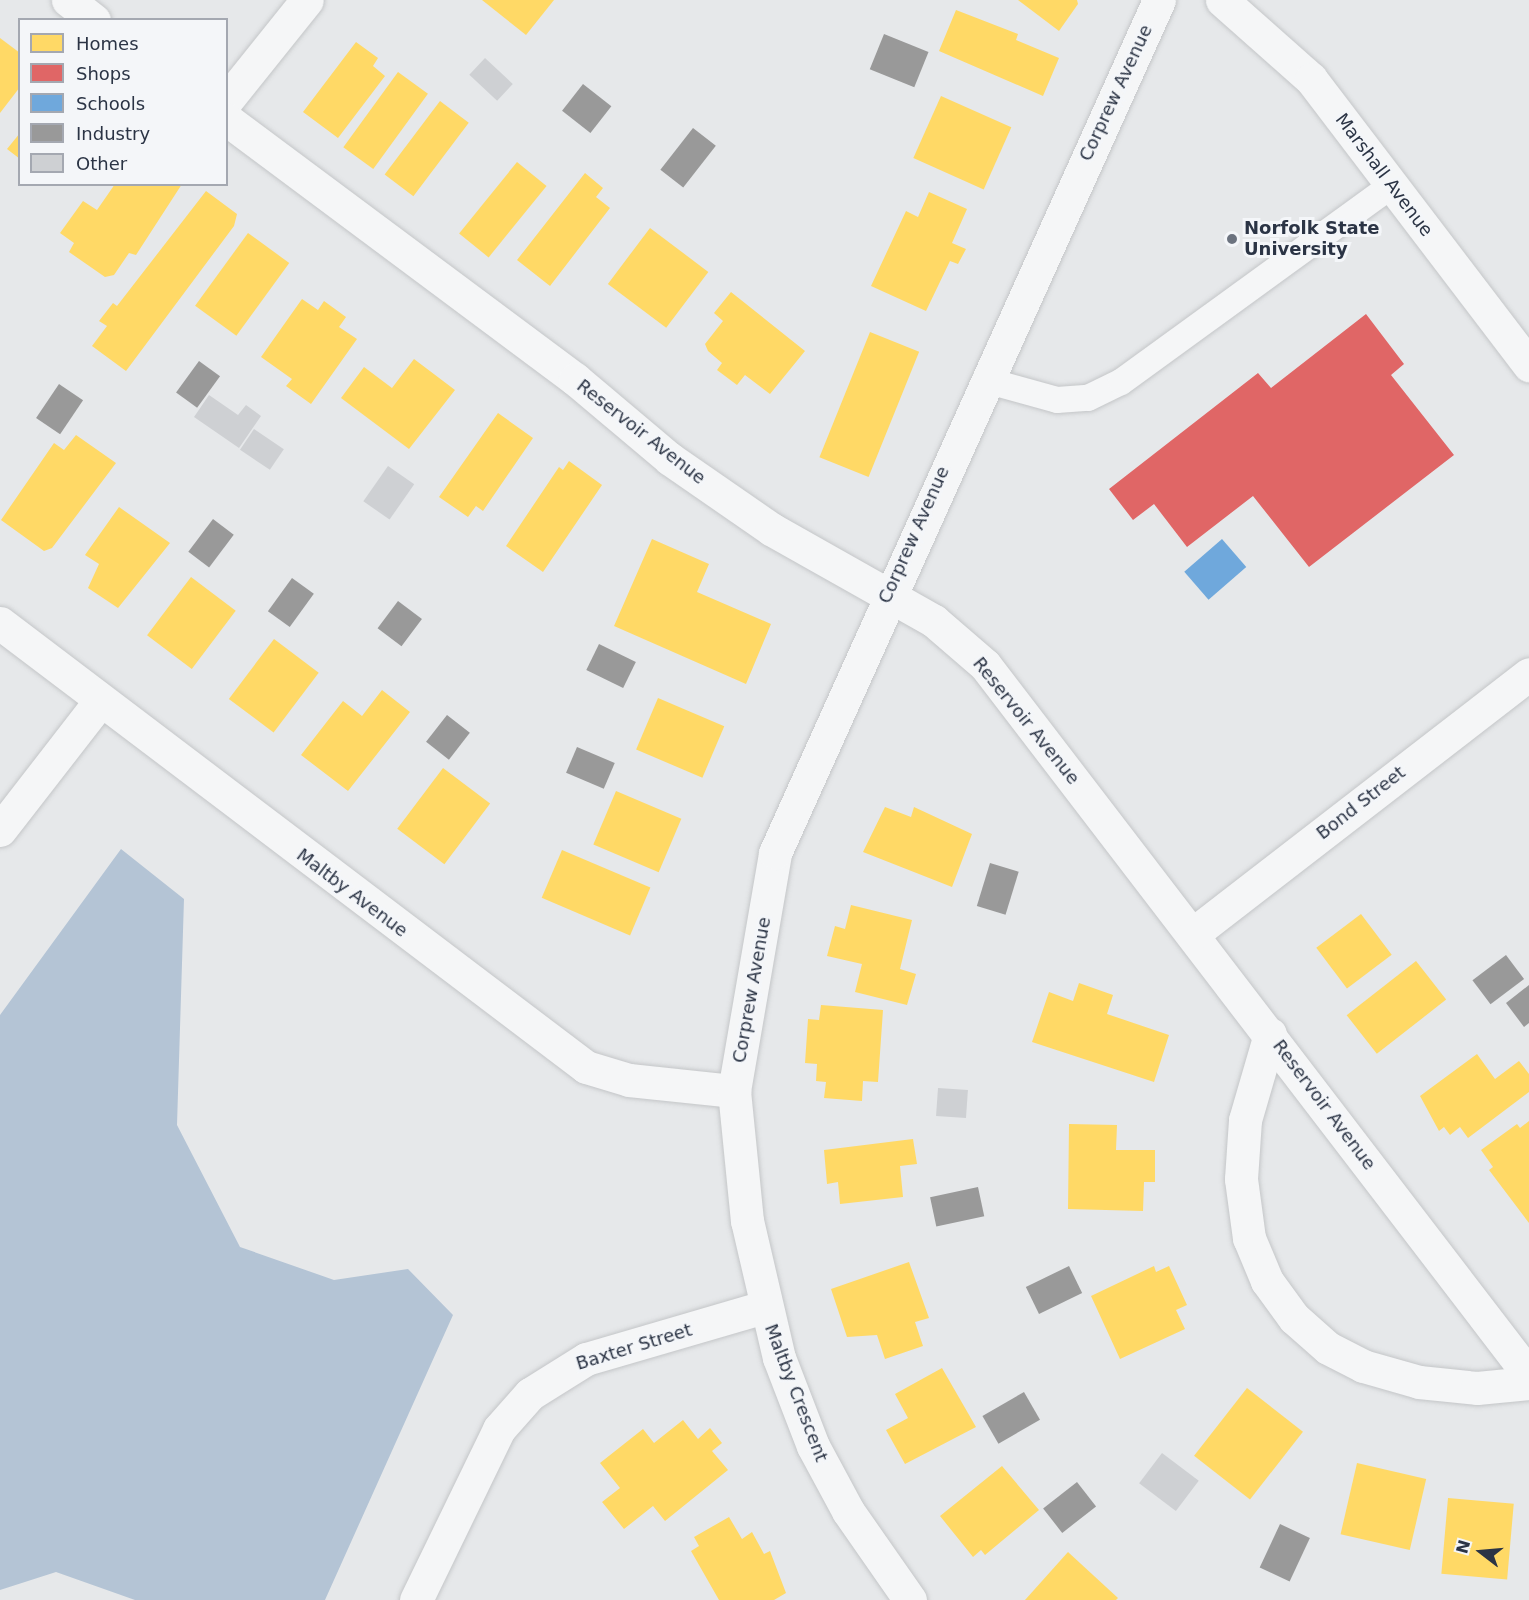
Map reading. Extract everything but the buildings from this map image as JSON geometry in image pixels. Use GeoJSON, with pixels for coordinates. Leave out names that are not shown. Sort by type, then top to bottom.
{"type":"FeatureCollection","features":[{"type":"Feature","properties":{"kind":"street"},"geometry":{"type":"LineString","coordinates":[[68,0],[91,18]]}},
{"type":"Feature","properties":{"kind":"street"},"geometry":{"type":"LineString","coordinates":[[228,99],[307,0]]}},
{"type":"Feature","properties":{"kind":"street","name":"Corprew Avenue"},"geometry":{"type":"LineString","coordinates":[[734,1091],[775,853],[887,596],[1158,0]]}},
{"type":"Feature","properties":{"kind":"street","name":"Marshall Avenue"},"geometry":{"type":"LineString","coordinates":[[1222,0],[1311,79],[1529,365]]}},
{"type":"Feature","properties":{"kind":"street","name":"Reservoir Avenue"},"geometry":{"type":"LineString","coordinates":[[228,120],[575,379],[670,459],[771,529],[934,621],[985,666],[1194,933],[1529,1375]]}},
{"type":"Feature","properties":{"kind":"street","name":"Maltby Avenue"},"geometry":{"type":"LineString","coordinates":[[0,623],[586,1067],[629,1080],[734,1091]]}},
{"type":"Feature","properties":{"kind":"street","name":"Bond Street"},"geometry":{"type":"LineString","coordinates":[[1194,933],[1529,674]]}},
{"type":"Feature","properties":{"kind":"street"},"geometry":{"type":"LineString","coordinates":[[0,830],[100,701]]}},
{"type":"Feature","properties":{"kind":"street"},"geometry":{"type":"LineString","coordinates":[[1270,1034],[1245,1120],[1241,1179],[1249,1239],[1268,1281],[1294,1318],[1328,1348],[1363,1366],[1419,1382],[1477,1388],[1529,1383]]}},
{"type":"Feature","properties":{"kind":"street","name":"Maltby Crescent"},"geometry":{"type":"LineString","coordinates":[[734,1091],[747,1221],[764,1307],[813,1446],[848,1511],[910,1600]]}},
{"type":"Feature","properties":{"kind":"street","name":"Baxter Street"},"geometry":{"type":"LineString","coordinates":[[416,1600],[499,1429],[530,1394],[586,1359],[764,1307]]}},
{"type":"Feature","properties":{"kind":"lane"},"geometry":{"type":"LineString","coordinates":[[985,380],[1057,400],[1088,398],[1121,382],[1392,185]]}},
{"type":"Feature","properties":{"kind":"water"},"geometry":{"type":"Polygon","coordinates":[[[121,849],[184,899],[177,1125],[240,1247],[334,1280],[408,1269],[453,1315],[325,1600],[135,1600],[56,1572],[0,1590],[0,1015],[121,849]]]}},
{"type":"Feature","properties":{"kind":"place","name":"Norfolk State University"},"geometry":{"type":"Point","coordinates":[1232,239]}}]}
